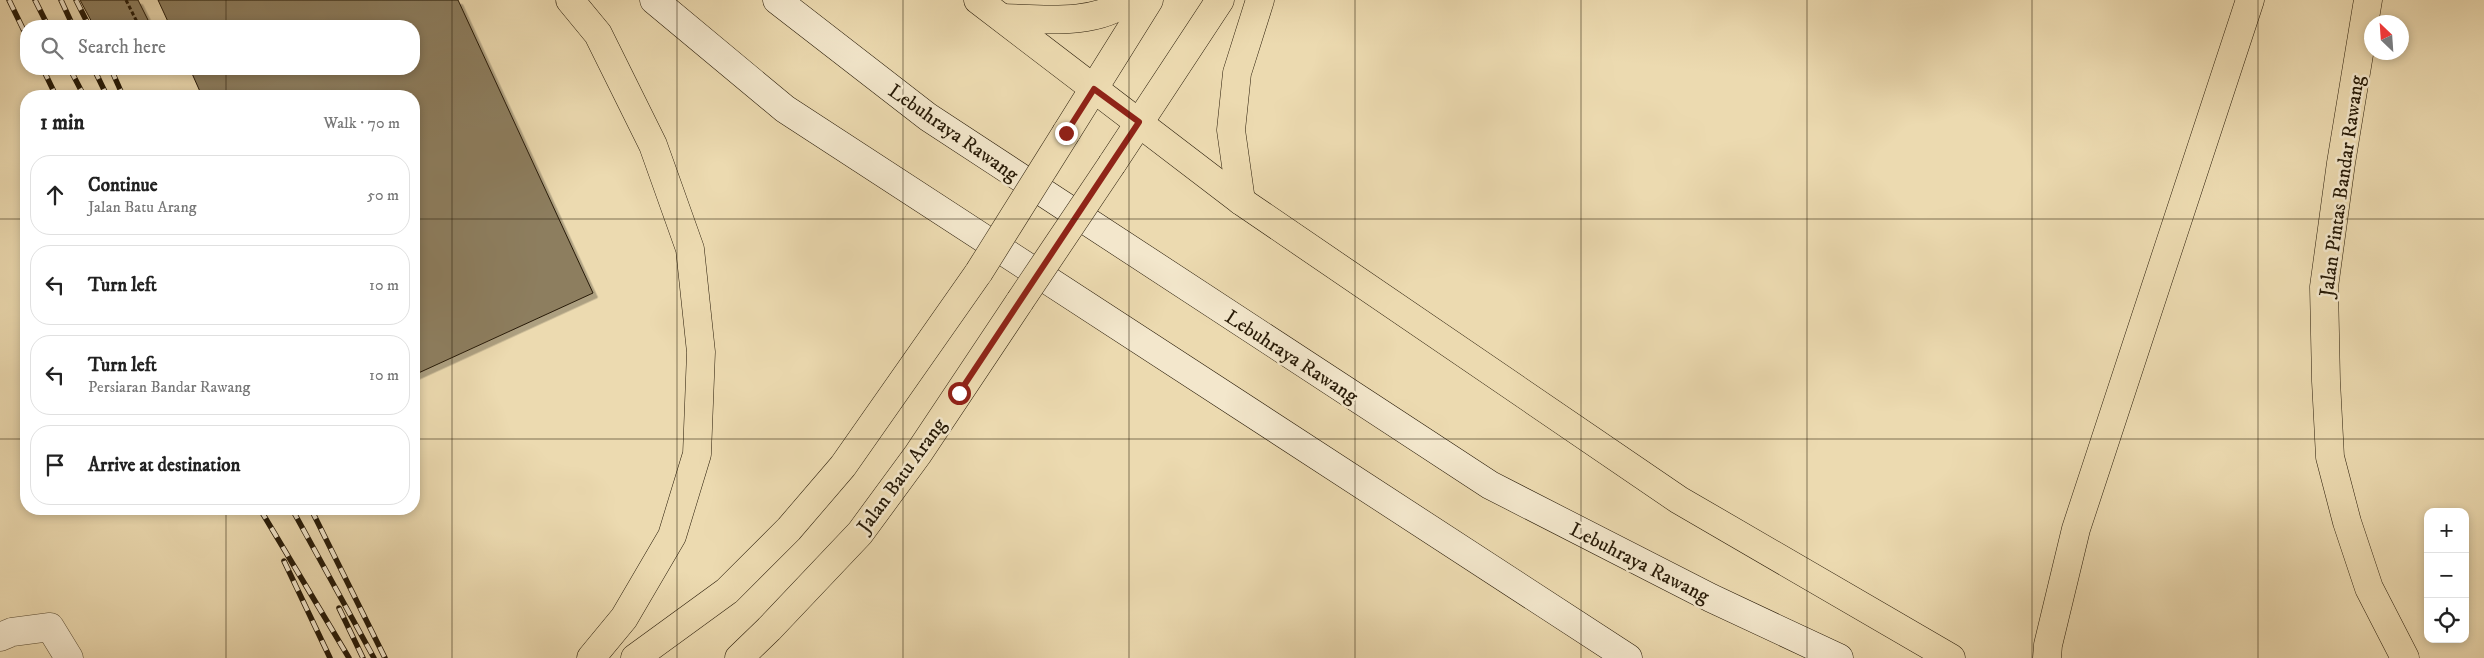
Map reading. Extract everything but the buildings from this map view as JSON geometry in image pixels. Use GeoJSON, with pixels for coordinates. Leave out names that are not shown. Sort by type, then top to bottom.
{"type":"FeatureCollection","features":[{"type":"Feature","properties":{"kind":"main road"},"geometry":{"type":"LineString","coordinates":[[570,0],[598,34],[653,145],[690,249],[701,352],[697,454],[672,536],[624,618],[591,658]]}},
{"type":"Feature","properties":{"kind":"main road"},"geometry":{"type":"LineString","coordinates":[[978,0],[1241,201],[1679,500],[1951,658]]}},
{"type":"Feature","properties":{"kind":"main road"},"geometry":{"type":"LineString","coordinates":[[1003,18],[1061,20],[1093,16],[1128,0]]}},
{"type":"Feature","properties":{"kind":"main road"},"geometry":{"type":"LineString","coordinates":[[635,658],[727,591],[789,529],[843,466],[979,272],[1149,0]]}},
{"type":"Feature","properties":{"kind":"main road","name":"Jalan Batu Arang"},"geometry":{"type":"LineString","coordinates":[[739,658],[769,630],[860,533],[918,454],[1220,0]]}},
{"type":"Feature","properties":{"kind":"main road"},"geometry":{"type":"LineString","coordinates":[[1241,201],[1231,130],[1237,73],[1260,0]]}},
{"type":"Feature","properties":{"kind":"main road"},"geometry":{"type":"LineString","coordinates":[[2047,658],[2048,645],[2076,529],[2250,0]]}},
{"type":"Feature","properties":{"kind":"main road","name":"Jalan Pintas Bandar Rawang"},"geometry":{"type":"LineString","coordinates":[[2368,0],[2341,163],[2324,287],[2326,391],[2330,457],[2347,522],[2369,588],[2405,658]]}},
{"type":"Feature","properties":{"kind":"street"},"geometry":{"type":"LineString","coordinates":[[654,0],[785,109],[1628,658]]}},
{"type":"Feature","properties":{"kind":"street","name":"Lebuhraya Rawang"},"geometry":{"type":"LineString","coordinates":[[777,0],[928,117],[1490,485],[1711,598],[1839,658]]}},
{"type":"Feature","properties":{"kind":"street"},"geometry":{"type":"LineString","coordinates":[[0,638],[12,632],[50,628],[69,658]]}},
{"type":"Feature","properties":{"kind":"path"},"geometry":{"type":"LineString","coordinates":[[126,0],[136,20]]}},
{"type":"Feature","properties":{"kind":"railway"},"geometry":{"type":"LineString","coordinates":[[9,0],[20,23]]}},
{"type":"Feature","properties":{"kind":"railway"},"geometry":{"type":"LineString","coordinates":[[35,0],[45,20]]}},
{"type":"Feature","properties":{"kind":"railway"},"geometry":{"type":"LineString","coordinates":[[61,0],[70,20]]}},
{"type":"Feature","properties":{"kind":"railway"},"geometry":{"type":"LineString","coordinates":[[76,0],[86,20]]}},
{"type":"Feature","properties":{"kind":"railway"},"geometry":{"type":"LineString","coordinates":[[46,75],[53,90]]}},
{"type":"Feature","properties":{"kind":"railway"},"geometry":{"type":"LineString","coordinates":[[73,75],[81,90]]}},
{"type":"Feature","properties":{"kind":"railway"},"geometry":{"type":"LineString","coordinates":[[97,75],[104,90]]}},
{"type":"Feature","properties":{"kind":"railway"},"geometry":{"type":"LineString","coordinates":[[114,75],[120,90]]}},
{"type":"Feature","properties":{"kind":"railway"},"geometry":{"type":"LineString","coordinates":[[264,515],[349,658]]}},
{"type":"Feature","properties":{"kind":"railway"},"geometry":{"type":"LineString","coordinates":[[295,515],[374,658]]}},
{"type":"Feature","properties":{"kind":"railway"},"geometry":{"type":"LineString","coordinates":[[314,515],[385,658]]}},
{"type":"Feature","properties":{"kind":"railway"},"geometry":{"type":"LineString","coordinates":[[284,561],[330,658]]}},
{"type":"Feature","properties":{"kind":"railway"},"geometry":{"type":"LineString","coordinates":[[339,608],[363,658]]}},
{"type":"Feature","properties":{"kind":"route"},"geometry":{"type":"LineString","coordinates":[[959,393],[1139,122],[1094,89],[1066,133]]}}]}
